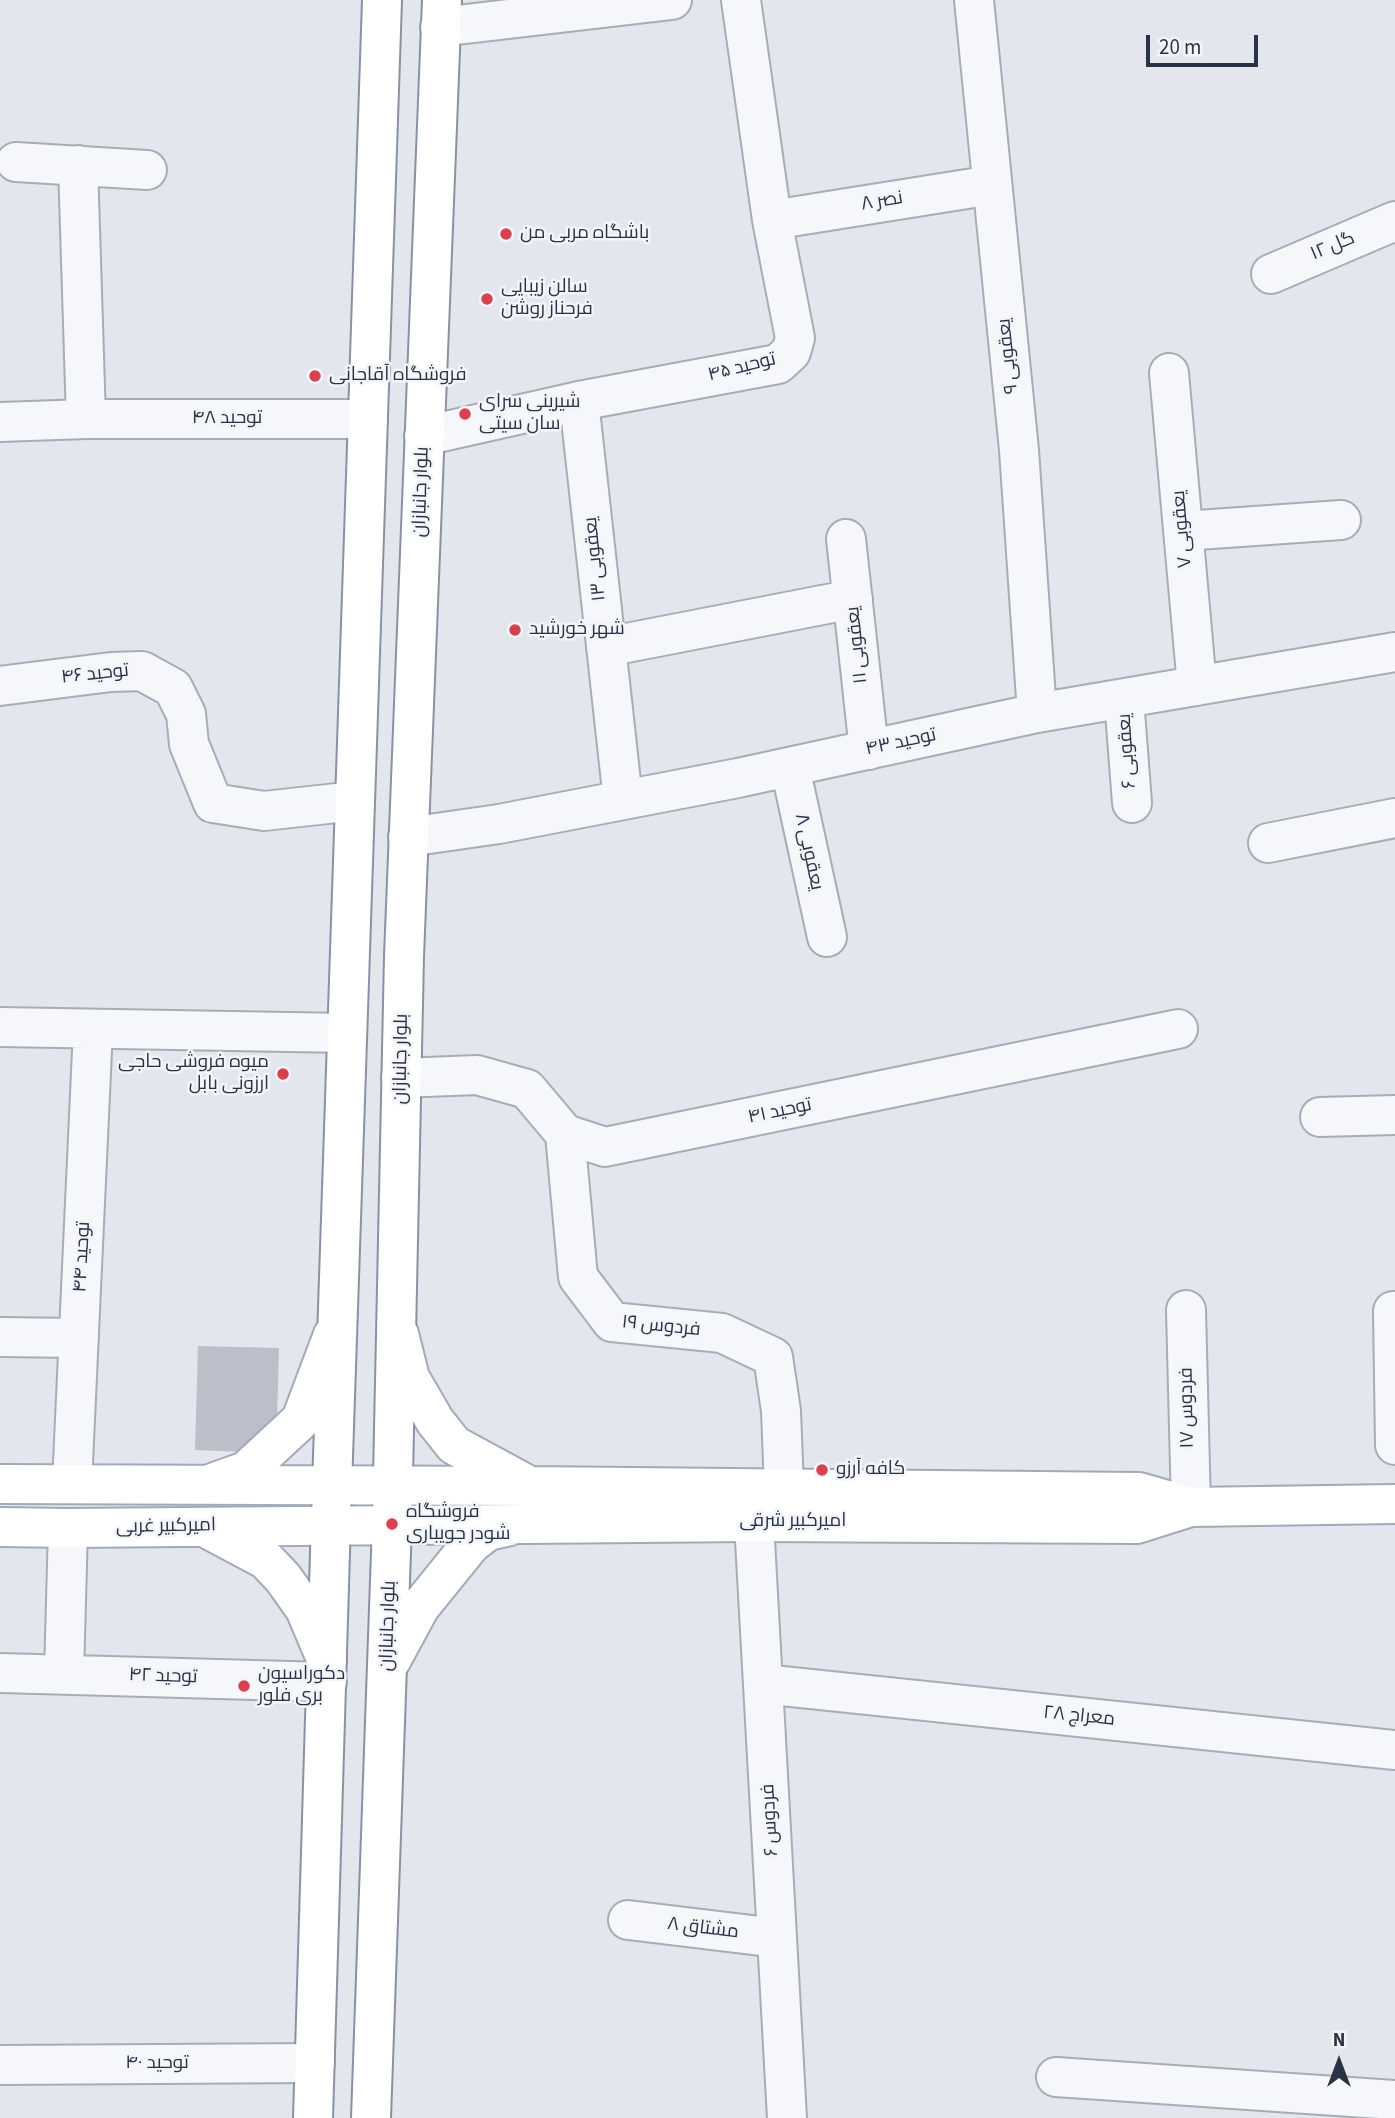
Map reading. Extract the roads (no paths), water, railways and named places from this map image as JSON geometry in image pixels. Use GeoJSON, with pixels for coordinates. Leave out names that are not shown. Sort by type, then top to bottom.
{"type":"FeatureCollection","features":[{"type":"Feature","properties":{"kind":"main road"},"geometry":{"type":"LineString","coordinates":[[313,2118],[331,1486],[382,0]]}},
{"type":"Feature","properties":{"kind":"main road","name":"بلوار جانبازان"},"geometry":{"type":"LineString","coordinates":[[372,2118],[393,1524],[408,837],[441,14]]}},
{"type":"Feature","properties":{"kind":"main road"},"geometry":{"type":"LineString","coordinates":[[206,1486],[246,1471],[300,1420],[338,1323]]}},
{"type":"Feature","properties":{"kind":"main road"},"geometry":{"type":"LineString","coordinates":[[396,1323],[410,1378],[435,1421],[454,1445],[529,1486]]}},
{"type":"Feature","properties":{"kind":"main road"},"geometry":{"type":"LineString","coordinates":[[0,1484],[331,1486]]}},
{"type":"Feature","properties":{"kind":"main road","name":"امیرکبیر شرقی"},"geometry":{"type":"LineString","coordinates":[[331,1486],[1139,1492],[1191,1507]]}},
{"type":"Feature","properties":{"kind":"main road","name":"امیرکبیر شرقی"},"geometry":{"type":"LineString","coordinates":[[393,1524],[754,1521],[1137,1524],[1191,1507],[1395,1504]]}},
{"type":"Feature","properties":{"kind":"main road"},"geometry":{"type":"LineString","coordinates":[[387,1668],[420,1607],[471,1544],[488,1531],[520,1523]]}},
{"type":"Feature","properties":{"kind":"main road","name":"امیرکبیر غربی"},"geometry":{"type":"LineString","coordinates":[[0,1527],[393,1524]]}},
{"type":"Feature","properties":{"kind":"main road"},"geometry":{"type":"LineString","coordinates":[[203,1527],[266,1560],[283,1578],[304,1609],[327,1672]]}},
{"type":"Feature","properties":{"kind":"street"},"geometry":{"type":"LineString","coordinates":[[441,14],[672,0]]}},
{"type":"Feature","properties":{"kind":"street","name":"توحید ۴۵"},"geometry":{"type":"LineString","coordinates":[[424,436],[579,401],[778,363],[791,352],[795,338],[772,220],[741,0]]}},
{"type":"Feature","properties":{"kind":"street","name":"یعقوبی ۹"},"geometry":{"type":"LineString","coordinates":[[974,0],[1019,450],[1037,713]]}},
{"type":"Feature","properties":{"kind":"street"},"geometry":{"type":"LineString","coordinates":[[16,162],[147,170]]}},
{"type":"Feature","properties":{"kind":"street"},"geometry":{"type":"LineString","coordinates":[[78,165],[86,419]]}},
{"type":"Feature","properties":{"kind":"street","name":"نصر ۸"},"geometry":{"type":"LineString","coordinates":[[772,220],[992,185]]}},
{"type":"Feature","properties":{"kind":"street","name":"گل ۱۲"},"geometry":{"type":"LineString","coordinates":[[1271,274],[1395,221]]}},
{"type":"Feature","properties":{"kind":"street","name":"یعقوبی ۷"},"geometry":{"type":"LineString","coordinates":[[1169,373],[1197,686]]}},
{"type":"Feature","properties":{"kind":"street","name":"یعقوبی ۱۳"},"geometry":{"type":"LineString","coordinates":[[579,401],[623,800]]}},
{"type":"Feature","properties":{"kind":"street","name":"توحید ۴۸"},"geometry":{"type":"LineString","coordinates":[[0,422],[86,419],[368,419]]}},
{"type":"Feature","properties":{"kind":"street"},"geometry":{"type":"LineString","coordinates":[[1183,531],[1341,520]]}},
{"type":"Feature","properties":{"kind":"street","name":"یعقوبی ۱۱"},"geometry":{"type":"LineString","coordinates":[[846,539],[869,750]]}},
{"type":"Feature","properties":{"kind":"street"},"geometry":{"type":"LineString","coordinates":[[606,647],[853,599]]}},
{"type":"Feature","properties":{"kind":"street","name":"توحید ۴۳"},"geometry":{"type":"LineString","coordinates":[[408,837],[499,824],[623,800],[1037,713],[1395,652]]}},
{"type":"Feature","properties":{"kind":"street","name":"توحید ۴۶"},"geometry":{"type":"LineString","coordinates":[[0,686],[111,672],[142,671],[173,688],[186,714],[189,744],[213,803],[264,811],[355,801]]}},
{"type":"Feature","properties":{"kind":"street","name":"یعقوبی ۶"},"geometry":{"type":"LineString","coordinates":[[1124,699],[1132,803]]}},
{"type":"Feature","properties":{"kind":"street","name":"یعقوبی ۸"},"geometry":{"type":"LineString","coordinates":[[790,767],[827,937]]}},
{"type":"Feature","properties":{"kind":"street"},"geometry":{"type":"LineString","coordinates":[[1268,843],[1395,818]]}},
{"type":"Feature","properties":{"kind":"street"},"geometry":{"type":"LineString","coordinates":[[0,1027],[347,1033]]}},
{"type":"Feature","properties":{"kind":"street","name":"توحید ۴۴"},"geometry":{"type":"LineString","coordinates":[[72,1484],[93,1029]]}},
{"type":"Feature","properties":{"kind":"street","name":"توحید ۴۱"},"geometry":{"type":"LineString","coordinates":[[565,1134],[605,1147],[1178,1029]]}},
{"type":"Feature","properties":{"kind":"street"},"geometry":{"type":"LineString","coordinates":[[401,1077],[477,1075],[527,1089],[565,1134]]}},
{"type":"Feature","properties":{"kind":"street"},"geometry":{"type":"LineString","coordinates":[[1320,1117],[1395,1115]]}},
{"type":"Feature","properties":{"kind":"street","name":"فردوس ۱۹"},"geometry":{"type":"LineString","coordinates":[[565,1134],[578,1277],[612,1322],[722,1333],[773,1357],[781,1411],[784,1488]]}},
{"type":"Feature","properties":{"kind":"street","name":"فردوس ۱۷"},"geometry":{"type":"LineString","coordinates":[[1186,1310],[1191,1507]]}},
{"type":"Feature","properties":{"kind":"street"},"geometry":{"type":"LineString","coordinates":[[1392,1311],[1395,1446]]}},
{"type":"Feature","properties":{"kind":"street"},"geometry":{"type":"LineString","coordinates":[[0,1337],[79,1338]]}},
{"type":"Feature","properties":{"kind":"street","name":"فردوس ۶"},"geometry":{"type":"LineString","coordinates":[[754,1521],[787,2118]]}},
{"type":"Feature","properties":{"kind":"street"},"geometry":{"type":"LineString","coordinates":[[64,1674],[68,1528]]}},
{"type":"Feature","properties":{"kind":"street","name":"توحید ۴۲"},"geometry":{"type":"LineString","coordinates":[[0,1673],[327,1672]]}},
{"type":"Feature","properties":{"kind":"street","name":"معراج ۲۸"},"geometry":{"type":"LineString","coordinates":[[763,1684],[1395,1750]]}},
{"type":"Feature","properties":{"kind":"street","name":"مشتاق ۸"},"geometry":{"type":"LineString","coordinates":[[628,1920],[777,1938]]}},
{"type":"Feature","properties":{"kind":"street","name":"توحید ۴۰"},"geometry":{"type":"LineString","coordinates":[[0,2065],[314,2063]]}},
{"type":"Feature","properties":{"kind":"street"},"geometry":{"type":"LineString","coordinates":[[1056,2077],[1395,2100]]}},
{"type":"Feature","properties":{"kind":"place","name":"باشگاه مربی من"},"geometry":{"type":"Point","coordinates":[506,234]}},
{"type":"Feature","properties":{"kind":"place","name":"سالن زیبایی فرحناز روشن"},"geometry":{"type":"Point","coordinates":[487,299]}},
{"type":"Feature","properties":{"kind":"place","name":"فروشگاه آقاجانی"},"geometry":{"type":"Point","coordinates":[315,376]}},
{"type":"Feature","properties":{"kind":"place","name":"شیرینی سرای سان سیتی"},"geometry":{"type":"Point","coordinates":[465,414]}},
{"type":"Feature","properties":{"kind":"place","name":"شهر خورشید"},"geometry":{"type":"Point","coordinates":[515,630]}},
{"type":"Feature","properties":{"kind":"place","name":"میوه فروشی حاجی ارزونی بابل"},"geometry":{"type":"Point","coordinates":[283,1074]}},
{"type":"Feature","properties":{"kind":"place","name":"کافه آرزو"},"geometry":{"type":"Point","coordinates":[822,1470]}},
{"type":"Feature","properties":{"kind":"place","name":"فروشگاه شودر جویباری"},"geometry":{"type":"Point","coordinates":[392,1524]}},
{"type":"Feature","properties":{"kind":"place","name":"دکوراسیون بری فلور"},"geometry":{"type":"Point","coordinates":[244,1686]}}]}
